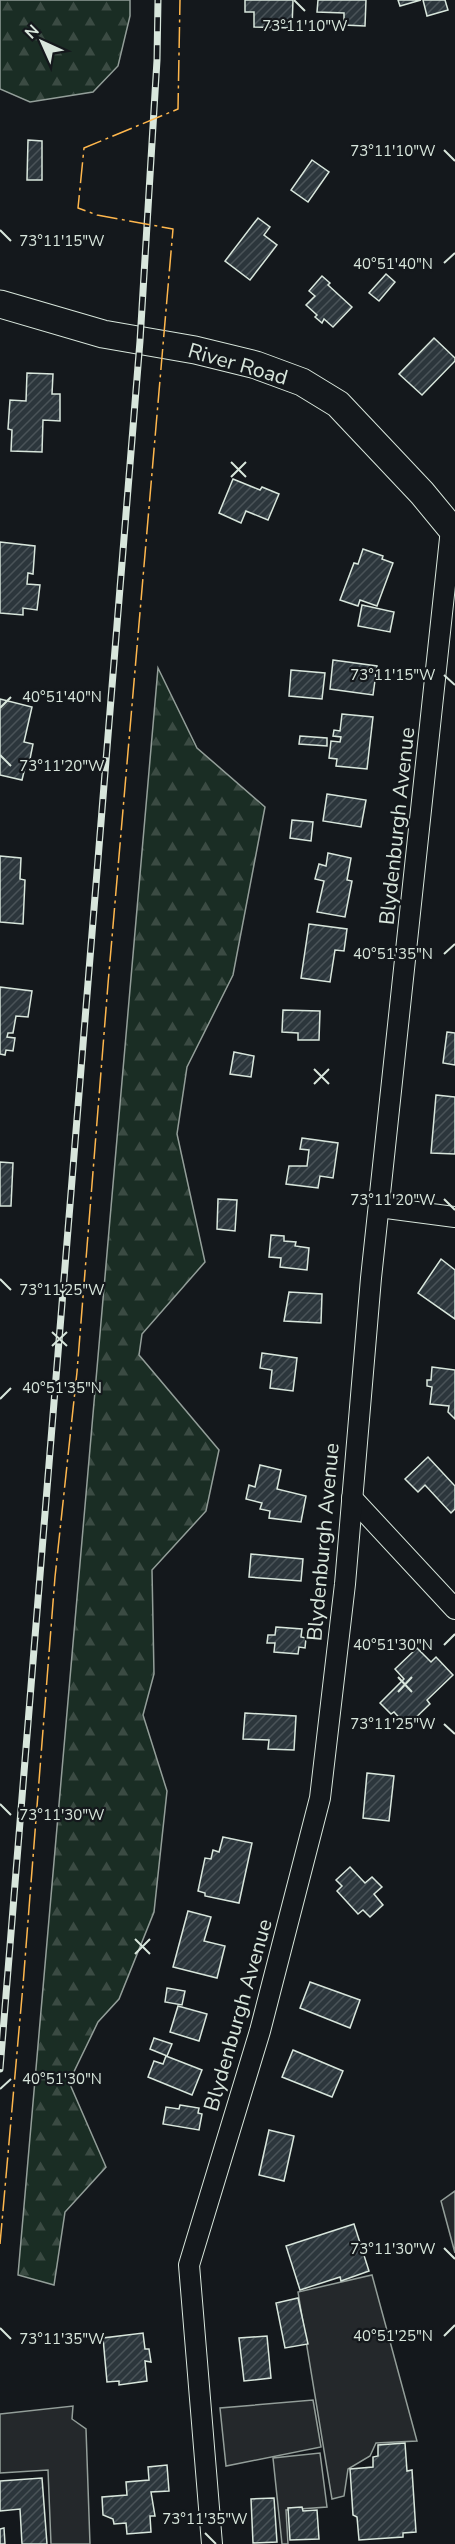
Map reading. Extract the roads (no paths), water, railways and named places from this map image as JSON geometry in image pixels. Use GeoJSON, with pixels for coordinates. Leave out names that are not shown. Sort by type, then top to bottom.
{"type":"FeatureCollection","features":[{"type":"Feature","properties":{"kind":"street","name":"River Road"},"geometry":{"type":"LineString","coordinates":[[0,304],[104,334],[195,350],[256,365],[302,382],[338,404],[422,493],[453,531]]}},
{"type":"Feature","properties":{"kind":"street","name":"Blydenburgh Avenue"},"geometry":{"type":"LineString","coordinates":[[212,2544],[189,2265],[260,2031],[320,1798],[345,1584],[379,1207],[453,531]]}},
{"type":"Feature","properties":{"kind":"street"},"geometry":{"type":"LineString","coordinates":[[379,1207],[455,1217]]}},
{"type":"Feature","properties":{"kind":"street"},"geometry":{"type":"LineString","coordinates":[[352,1498],[455,1609]]}},
{"type":"Feature","properties":{"kind":"railway"},"geometry":{"type":"LineString","coordinates":[[0,2069],[140,341],[157,60],[158,0]]}}]}
